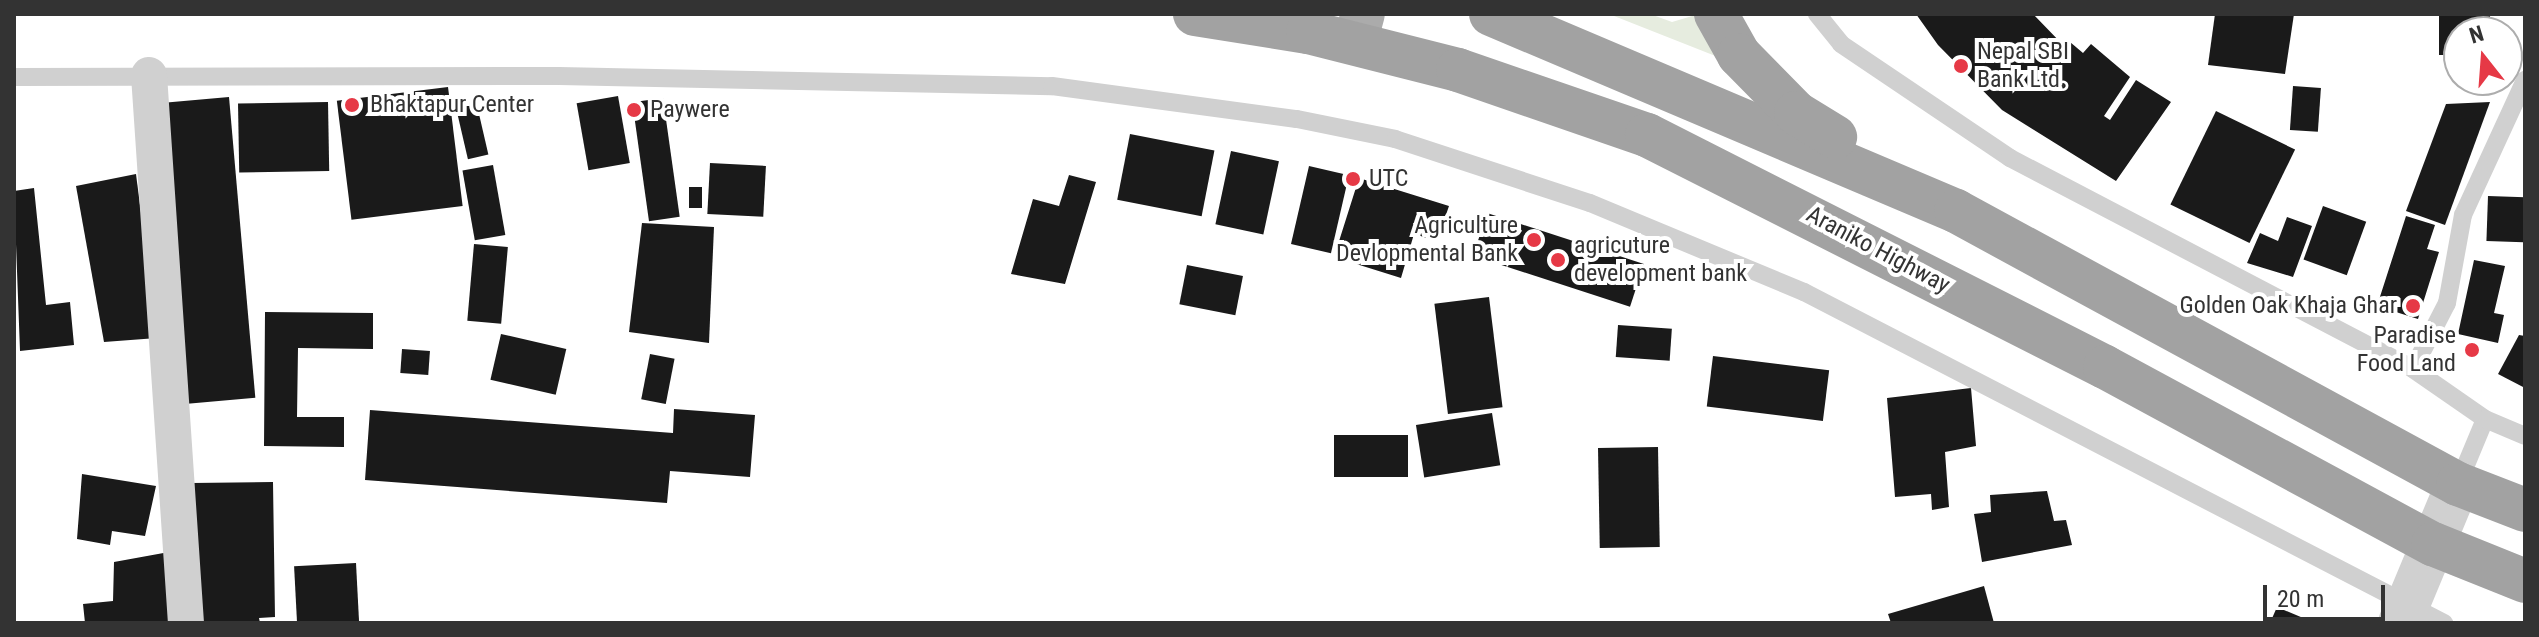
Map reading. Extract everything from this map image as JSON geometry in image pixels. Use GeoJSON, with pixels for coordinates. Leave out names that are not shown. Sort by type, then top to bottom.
{"type":"FeatureCollection","features":[{"type":"Feature","properties":{"kind":"highway","name":"Araniko Highway"},"geometry":{"type":"LineString","coordinates":[[1195,14],[1359,28],[1647,135],[2105,367],[2433,544],[2525,581]]}},
{"type":"Feature","properties":{"kind":"highway"},"geometry":{"type":"LineString","coordinates":[[1491,14],[1956,211]]}},
{"type":"Feature","properties":{"kind":"highway"},"geometry":{"type":"LineString","coordinates":[[1716,14],[1739,55],[1796,113],[1956,211],[2458,484],[2525,510]]}},
{"type":"Feature","properties":{"kind":"street"},"geometry":{"type":"LineString","coordinates":[[149,75],[186,623]]}},
{"type":"Feature","properties":{"kind":"street"},"geometry":{"type":"LineString","coordinates":[[2417,618],[2433,544],[2458,484]]}},
{"type":"Feature","properties":{"kind":"lane"},"geometry":{"type":"LineString","coordinates":[[1817,14],[1841,44],[2010,158],[2413,369],[2485,419],[2525,436]]}},
{"type":"Feature","properties":{"kind":"lane"},"geometry":{"type":"LineString","coordinates":[[14,77],[559,76],[1052,86],[1297,119],[1395,139],[1590,203],[1804,292],[2417,618]]}},
{"type":"Feature","properties":{"kind":"lane"},"geometry":{"type":"LineString","coordinates":[[2413,369],[2447,303],[2463,215],[2525,80]]}},
{"type":"Feature","properties":{"kind":"lane"},"geometry":{"type":"LineString","coordinates":[[2458,484],[2485,419]]}},
{"type":"Feature","properties":{"kind":"shaded area"},"geometry":{"type":"Polygon","coordinates":[[[1609,14],[1650,14],[1672,22],[1699,14],[1718,57],[1609,14]]]}},
{"type":"Feature","properties":{"kind":"building"},"geometry":{"type":"Polygon","coordinates":[[[1916,14],[2033,14],[2065,47],[2070,42],[2083,53],[2091,44],[2130,77],[2104,116],[2110,120],[2136,80],[2171,102],[2116,181],[2002,110],[1938,45],[1916,14]]]}},
{"type":"Feature","properties":{"kind":"building"},"geometry":{"type":"Polygon","coordinates":[[[2215,14],[2294,14],[2285,74],[2208,65],[2215,14]]]}},
{"type":"Feature","properties":{"kind":"building"},"geometry":{"type":"Polygon","coordinates":[[[2439,14],[2490,14],[2443,16],[2443,55],[2439,55],[2439,14]]]}},
{"type":"Feature","properties":{"kind":"building"},"geometry":{"type":"Polygon","coordinates":[[[2293,86],[2321,88],[2318,132],[2290,130],[2293,86]]]}},
{"type":"Feature","properties":{"kind":"building"},"geometry":{"type":"Polygon","coordinates":[[[448,87],[463,206],[351,220],[337,101],[448,87]]]}},
{"type":"Feature","properties":{"kind":"building"},"geometry":{"type":"Polygon","coordinates":[[[618,96],[630,163],[588,170],[577,103],[618,96]]]}},
{"type":"Feature","properties":{"kind":"building"},"geometry":{"type":"Polygon","coordinates":[[[229,97],[255,398],[188,404],[161,103],[229,97]]]}},
{"type":"Feature","properties":{"kind":"building"},"geometry":{"type":"Polygon","coordinates":[[[663,98],[680,217],[649,221],[632,102],[663,98]]]}},
{"type":"Feature","properties":{"kind":"building"},"geometry":{"type":"Polygon","coordinates":[[[476,101],[488,155],[468,159],[456,106],[476,101]]]}},
{"type":"Feature","properties":{"kind":"building"},"geometry":{"type":"Polygon","coordinates":[[[328,102],[329,171],[239,173],[238,104],[328,102]]]}},
{"type":"Feature","properties":{"kind":"building"},"geometry":{"type":"Polygon","coordinates":[[[2490,102],[2445,225],[2406,211],[2446,104],[2490,102]]]}},
{"type":"Feature","properties":{"kind":"building"},"geometry":{"type":"Polygon","coordinates":[[[2216,111],[2295,150],[2250,243],[2170,204],[2216,111]]]}},
{"type":"Feature","properties":{"kind":"building"},"geometry":{"type":"Polygon","coordinates":[[[1130,134],[1214,150],[1202,216],[1117,200],[1130,134]]]}},
{"type":"Feature","properties":{"kind":"building"},"geometry":{"type":"Polygon","coordinates":[[[1231,151],[1279,161],[1263,235],[1215,224],[1231,151]]]}},
{"type":"Feature","properties":{"kind":"building"},"geometry":{"type":"Polygon","coordinates":[[[710,163],[766,166],[763,217],[707,214],[710,163]]]}},
{"type":"Feature","properties":{"kind":"building"},"geometry":{"type":"Polygon","coordinates":[[[493,165],[505,235],[475,240],[462,170],[493,165]]]}},
{"type":"Feature","properties":{"kind":"building"},"geometry":{"type":"Polygon","coordinates":[[[1309,166],[1349,175],[1331,253],[1291,244],[1309,166]]]}},
{"type":"Feature","properties":{"kind":"building"},"geometry":{"type":"Polygon","coordinates":[[[136,174],[157,338],[104,342],[76,186],[136,174]]]}},
{"type":"Feature","properties":{"kind":"building"},"geometry":{"type":"Polygon","coordinates":[[[1069,175],[1096,182],[1065,284],[1011,274],[1033,199],[1059,206],[1069,175]]]}},
{"type":"Feature","properties":{"kind":"building"},"geometry":{"type":"Polygon","coordinates":[[[1359,178],[1449,206],[1437,241],[1414,234],[1401,278],[1334,257],[1359,178]]]}},
{"type":"Feature","properties":{"kind":"building"},"geometry":{"type":"Polygon","coordinates":[[[689,187],[702,187],[702,208],[689,208],[689,187]]]}},
{"type":"Feature","properties":{"kind":"building"},"geometry":{"type":"Polygon","coordinates":[[[34,188],[46,305],[70,302],[74,345],[20,351],[14,191],[34,188]]]}},
{"type":"Feature","properties":{"kind":"building"},"geometry":{"type":"Polygon","coordinates":[[[2488,196],[2525,197],[2523,242],[2486,241],[2488,196]]]}},
{"type":"Feature","properties":{"kind":"building"},"geometry":{"type":"Polygon","coordinates":[[[2323,206],[2366,222],[2347,275],[2304,260],[2323,206]]]}},
{"type":"Feature","properties":{"kind":"building","name":"agricuture development bank"},"geometry":{"type":"Polygon","coordinates":[[[1487,213],[1644,264],[1630,307],[1473,256],[1487,213]]]}},
{"type":"Feature","properties":{"kind":"building"},"geometry":{"type":"Polygon","coordinates":[[[2406,216],[2435,225],[2427,249],[2439,252],[2418,319],[2377,306],[2406,216]]]}},
{"type":"Feature","properties":{"kind":"building"},"geometry":{"type":"Polygon","coordinates":[[[2287,217],[2312,226],[2293,277],[2247,263],[2260,233],[2278,241],[2287,217]]]}},
{"type":"Feature","properties":{"kind":"building"},"geometry":{"type":"Polygon","coordinates":[[[642,223],[714,227],[709,343],[629,332],[642,223]]]}},
{"type":"Feature","properties":{"kind":"building"},"geometry":{"type":"Polygon","coordinates":[[[474,244],[508,247],[501,324],[467,321],[474,244]]]}},
{"type":"Feature","properties":{"kind":"building"},"geometry":{"type":"Polygon","coordinates":[[[2474,260],[2505,266],[2494,313],[2504,315],[2498,343],[2458,334],[2474,260]]]}},
{"type":"Feature","properties":{"kind":"building"},"geometry":{"type":"Polygon","coordinates":[[[1187,265],[1243,276],[1235,315],[1179,304],[1187,265]]]}},
{"type":"Feature","properties":{"kind":"building"},"geometry":{"type":"Polygon","coordinates":[[[1489,297],[1503,407],[1448,414],[1434,304],[1489,297]]]}},
{"type":"Feature","properties":{"kind":"building"},"geometry":{"type":"Polygon","coordinates":[[[265,312],[373,313],[373,349],[298,348],[297,417],[344,417],[344,447],[264,446],[265,312]]]}},
{"type":"Feature","properties":{"kind":"building"},"geometry":{"type":"Polygon","coordinates":[[[1618,325],[1672,329],[1670,361],[1616,357],[1618,325]]]}},
{"type":"Feature","properties":{"kind":"building"},"geometry":{"type":"Polygon","coordinates":[[[501,334],[566,349],[556,395],[490,380],[501,334]]]}},
{"type":"Feature","properties":{"kind":"building"},"geometry":{"type":"Polygon","coordinates":[[[2519,335],[2525,336],[2525,388],[2498,374],[2519,335]]]}},
{"type":"Feature","properties":{"kind":"building"},"geometry":{"type":"Polygon","coordinates":[[[402,349],[430,351],[428,375],[400,373],[402,349]]]}},
{"type":"Feature","properties":{"kind":"building"},"geometry":{"type":"Polygon","coordinates":[[[650,354],[675,359],[666,404],[641,399],[650,354]]]}},
{"type":"Feature","properties":{"kind":"building"},"geometry":{"type":"Polygon","coordinates":[[[1713,356],[1829,370],[1823,421],[1707,407],[1713,356]]]}},
{"type":"Feature","properties":{"kind":"building"},"geometry":{"type":"Polygon","coordinates":[[[1971,388],[1976,446],[1945,452],[1949,507],[1932,510],[1931,494],[1895,497],[1887,398],[1971,388]]]}},
{"type":"Feature","properties":{"kind":"building"},"geometry":{"type":"Polygon","coordinates":[[[674,409],[755,415],[750,477],[670,471],[667,503],[365,480],[370,410],[673,433],[674,409]]]}},
{"type":"Feature","properties":{"kind":"building"},"geometry":{"type":"Polygon","coordinates":[[[1492,413],[1500,465],[1424,477],[1416,425],[1492,413]]]}},
{"type":"Feature","properties":{"kind":"building"},"geometry":{"type":"Polygon","coordinates":[[[1334,435],[1408,435],[1408,477],[1334,477],[1334,435]]]}},
{"type":"Feature","properties":{"kind":"building"},"geometry":{"type":"Polygon","coordinates":[[[1658,447],[1660,547],[1600,548],[1598,448],[1658,447]]]}},
{"type":"Feature","properties":{"kind":"building"},"geometry":{"type":"Polygon","coordinates":[[[82,474],[156,486],[145,536],[112,531],[110,545],[77,539],[82,474]]]}},
{"type":"Feature","properties":{"kind":"building"},"geometry":{"type":"Polygon","coordinates":[[[273,482],[275,617],[259,618],[260,623],[194,623],[192,483],[273,482]]]}},
{"type":"Feature","properties":{"kind":"building"},"geometry":{"type":"Polygon","coordinates":[[[2047,491],[2054,521],[2066,520],[2072,545],[1982,562],[1974,514],[1991,512],[1990,495],[2047,491]]]}},
{"type":"Feature","properties":{"kind":"building"},"geometry":{"type":"Polygon","coordinates":[[[169,552],[170,623],[85,623],[83,604],[113,601],[114,562],[169,552]]]}},
{"type":"Feature","properties":{"kind":"building"},"geometry":{"type":"Polygon","coordinates":[[[356,563],[359,623],[297,623],[294,566],[356,563]]]}},
{"type":"Feature","properties":{"kind":"building"},"geometry":{"type":"Polygon","coordinates":[[[1984,586],[1994,623],[1891,623],[1888,614],[1984,586]]]}},
{"type":"Feature","properties":{"kind":"building"},"geometry":{"type":"Polygon","coordinates":[[[2277,607],[2315,623],[2270,623],[2277,607]]]}},
{"type":"Feature","properties":{"kind":"place","name":"Nepal SBI Bank Ltd."},"geometry":{"type":"Point","coordinates":[1961,66]}},
{"type":"Feature","properties":{"kind":"place","name":"Bhaktapur Center"},"geometry":{"type":"Point","coordinates":[352,105]}},
{"type":"Feature","properties":{"kind":"place","name":"Paywere"},"geometry":{"type":"Point","coordinates":[634,110]}},
{"type":"Feature","properties":{"kind":"place","name":"UTC"},"geometry":{"type":"Point","coordinates":[1353,179]}},
{"type":"Feature","properties":{"kind":"place","name":"Agriculture Devlopmental Bank"},"geometry":{"type":"Point","coordinates":[1534,240]}},
{"type":"Feature","properties":{"kind":"place","name":"agricuture development bank"},"geometry":{"type":"Point","coordinates":[1558,260]}},
{"type":"Feature","properties":{"kind":"place","name":"Golden Oak Khaja Ghar"},"geometry":{"type":"Point","coordinates":[2413,306]}},
{"type":"Feature","properties":{"kind":"place","name":"Paradise Food Land"},"geometry":{"type":"Point","coordinates":[2472,350]}}]}
